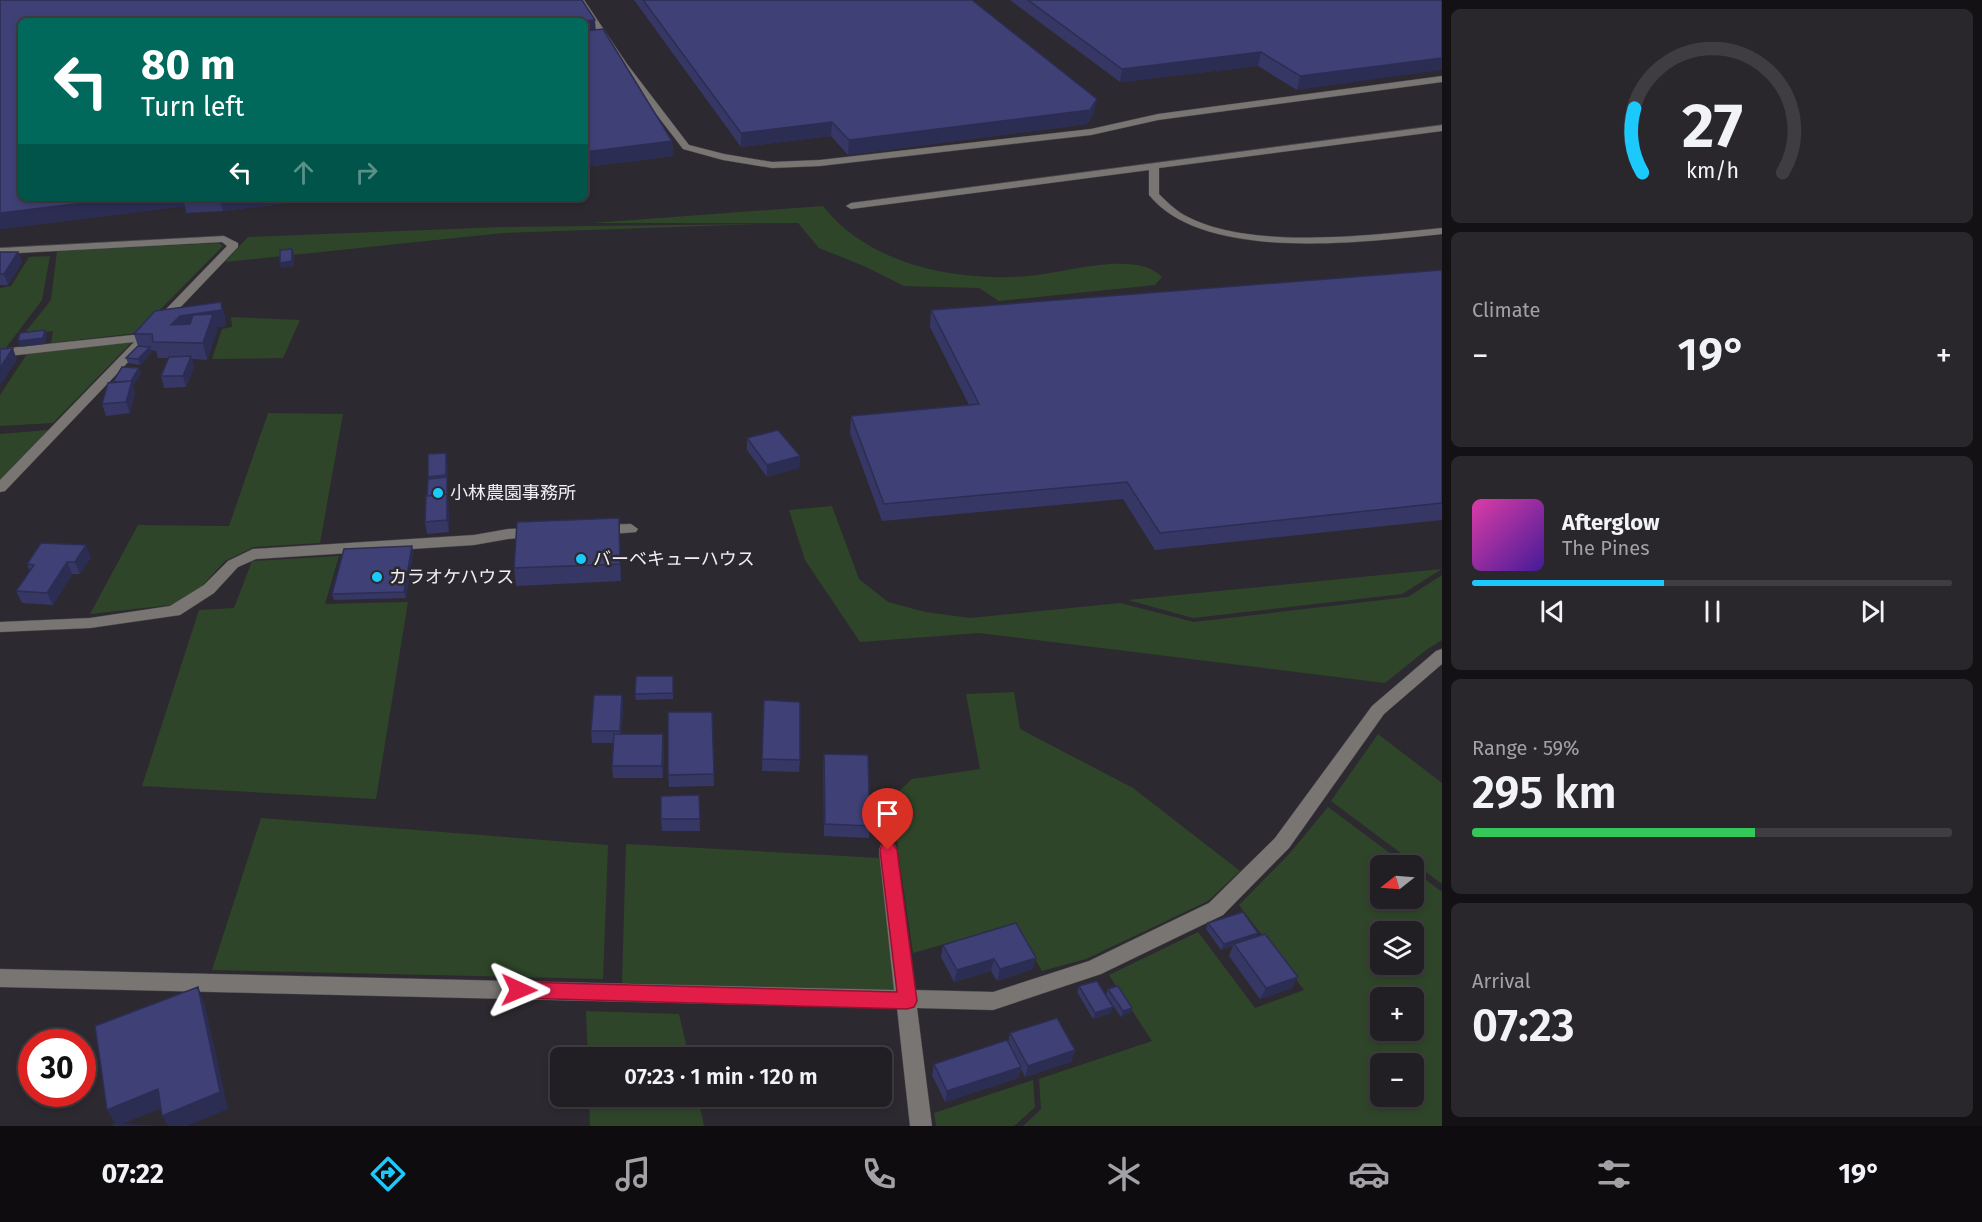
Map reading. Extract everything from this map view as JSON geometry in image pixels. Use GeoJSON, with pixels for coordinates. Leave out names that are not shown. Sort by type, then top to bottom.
{"type":"FeatureCollection","features":[{"type":"Feature","properties":{"kind":"street"},"geometry":{"type":"LineString","coordinates":[[580,0],[624,66],[686,147],[723,157],[772,165],[820,163],[1091,132],[1158,117],[1442,79]]}},
{"type":"Feature","properties":{"kind":"street"},"geometry":{"type":"LineString","coordinates":[[851,206],[1442,128]]}},
{"type":"Feature","properties":{"kind":"street"},"geometry":{"type":"LineString","coordinates":[[1154,167],[1154,195],[1167,208],[1184,219],[1227,232],[1258,237],[1315,238],[1378,237],[1442,231]]}},
{"type":"Feature","properties":{"kind":"street"},"geometry":{"type":"LineString","coordinates":[[0,250],[224,239],[234,245],[0,488]]}},
{"type":"Feature","properties":{"kind":"street"},"geometry":{"type":"LineString","coordinates":[[0,353],[144,337]]}},
{"type":"Feature","properties":{"kind":"street"},"geometry":{"type":"LineString","coordinates":[[586,531],[631,529]]}},
{"type":"Feature","properties":{"kind":"street"},"geometry":{"type":"LineString","coordinates":[[0,627],[90,623],[174,611],[209,589],[233,564],[253,554],[474,540],[508,534],[552,532]]}},
{"type":"Feature","properties":{"kind":"street"},"geometry":{"type":"LineString","coordinates":[[0,978],[907,1001],[993,1001],[1094,968],[1216,909],[1282,843],[1378,710],[1442,655]]}},
{"type":"Feature","properties":{"kind":"street"},"geometry":{"type":"LineString","coordinates":[[888,850],[921,1126]]}},
{"type":"Feature","properties":{"kind":"green space"},"geometry":{"type":"Polygon","coordinates":[[[823,206],[842,226],[864,243],[889,256],[944,272],[972,276],[1028,276],[1117,264],[1150,269],[1162,277],[1155,285],[999,301],[979,288],[904,286],[864,266],[819,248],[798,223],[592,223],[823,206]]]}},
{"type":"Feature","properties":{"kind":"green space"},"geometry":{"type":"Polygon","coordinates":[[[761,224],[503,233],[225,262],[248,237],[503,227],[761,224]]]}},
{"type":"Feature","properties":{"kind":"green space"},"geometry":{"type":"Polygon","coordinates":[[[219,243],[223,246],[137,333],[51,343],[53,331],[23,335],[51,300],[57,251],[219,243]]]}},
{"type":"Feature","properties":{"kind":"green space"},"geometry":{"type":"Polygon","coordinates":[[[50,256],[42,300],[5,349],[0,350],[0,288],[11,286],[29,257],[50,256]]]}},
{"type":"Feature","properties":{"kind":"green space"},"geometry":{"type":"Polygon","coordinates":[[[231,317],[300,320],[283,358],[212,359],[222,329],[232,327],[231,317]]]}},
{"type":"Feature","properties":{"kind":"green space"},"geometry":{"type":"Polygon","coordinates":[[[132,342],[53,423],[0,426],[0,395],[27,354],[132,342]]]}},
{"type":"Feature","properties":{"kind":"green space"},"geometry":{"type":"Polygon","coordinates":[[[268,413],[343,414],[320,543],[254,547],[225,561],[201,587],[171,605],[90,614],[138,525],[229,526],[268,413]]]}},
{"type":"Feature","properties":{"kind":"green space"},"geometry":{"type":"Polygon","coordinates":[[[48,430],[0,480],[0,434],[48,430]]]}},
{"type":"Feature","properties":{"kind":"green space"},"geometry":{"type":"Polygon","coordinates":[[[832,506],[859,579],[888,602],[925,612],[970,618],[1120,603],[1194,622],[1408,597],[1442,575],[1442,640],[1385,683],[979,633],[860,642],[805,560],[789,510],[832,506]]]}},
{"type":"Feature","properties":{"kind":"green space"},"geometry":{"type":"Polygon","coordinates":[[[339,556],[325,604],[408,602],[376,799],[142,786],[199,610],[234,608],[252,561],[339,556]]]}},
{"type":"Feature","properties":{"kind":"green space"},"geometry":{"type":"Polygon","coordinates":[[[1442,569],[1402,594],[1193,618],[1128,600],[1442,569]]]}},
{"type":"Feature","properties":{"kind":"green space"},"geometry":{"type":"Polygon","coordinates":[[[1014,692],[1020,729],[1133,788],[1240,871],[1208,901],[1086,959],[1042,971],[1014,924],[913,953],[898,852],[896,794],[912,779],[980,769],[966,694],[1014,692]]]}},
{"type":"Feature","properties":{"kind":"green space"},"geometry":{"type":"Polygon","coordinates":[[[1378,734],[1442,783],[1442,884],[1424,871],[1424,855],[1403,855],[1331,801],[1378,734]]]}},
{"type":"Feature","properties":{"kind":"green space"},"geometry":{"type":"Polygon","coordinates":[[[1328,807],[1393,855],[1370,855],[1370,909],[1424,909],[1424,878],[1442,892],[1442,1126],[1023,1126],[1041,1109],[1039,1079],[1152,1041],[1109,975],[1198,932],[1255,1008],[1304,990],[1239,905],[1290,853],[1328,807]]]}},
{"type":"Feature","properties":{"kind":"green space"},"geometry":{"type":"Polygon","coordinates":[[[261,818],[608,845],[603,979],[212,970],[261,818]]]}},
{"type":"Feature","properties":{"kind":"green space"},"geometry":{"type":"Polygon","coordinates":[[[626,844],[880,858],[895,993],[622,983],[626,844]]]}},
{"type":"Feature","properties":{"kind":"green space"},"geometry":{"type":"Polygon","coordinates":[[[586,1011],[679,1014],[687,1047],[588,1047],[586,1011]]]}},
{"type":"Feature","properties":{"kind":"green space"},"geometry":{"type":"Polygon","coordinates":[[[1033,1080],[1035,1107],[1014,1126],[936,1126],[934,1113],[1033,1080]]]}},
{"type":"Feature","properties":{"kind":"green space"},"geometry":{"type":"Polygon","coordinates":[[[589,1107],[700,1107],[704,1126],[590,1126],[589,1107]]]}},
{"type":"Feature","properties":{"kind":"building"},"geometry":{"type":"Polygon","coordinates":[[[0,0],[582,0],[595,20],[588,21],[588,18],[18,18],[18,201],[100,201],[0,213],[0,0]]]}},
{"type":"Feature","properties":{"kind":"building"},"geometry":{"type":"Polygon","coordinates":[[[643,0],[972,0],[1097,99],[1090,110],[849,140],[832,122],[741,133],[643,0]]]}},
{"type":"Feature","properties":{"kind":"building"},"geometry":{"type":"Polygon","coordinates":[[[1028,0],[1442,0],[1442,58],[1300,76],[1261,52],[1122,69],[1028,0]]]}},
{"type":"Feature","properties":{"kind":"building"},"geometry":{"type":"Polygon","coordinates":[[[603,29],[672,141],[588,152],[588,31],[603,29]]]}},
{"type":"Feature","properties":{"kind":"building"},"geometry":{"type":"Polygon","coordinates":[[[292,249],[292,261],[280,263],[280,250],[292,249]]]}},
{"type":"Feature","properties":{"kind":"building"},"geometry":{"type":"Polygon","coordinates":[[[0,252],[18,252],[4,274],[0,274],[0,252]]]}},
{"type":"Feature","properties":{"kind":"building"},"geometry":{"type":"Polygon","coordinates":[[[1442,270],[1442,503],[1160,533],[1127,482],[884,504],[851,416],[979,404],[931,310],[1442,270]]]}},
{"type":"Feature","properties":{"kind":"building"},"geometry":{"type":"Polygon","coordinates":[[[221,302],[222,310],[180,316],[171,325],[190,324],[193,315],[213,314],[203,343],[153,342],[152,334],[134,334],[155,311],[221,302]]]}},
{"type":"Feature","properties":{"kind":"building"},"geometry":{"type":"Polygon","coordinates":[[[45,330],[43,338],[18,341],[20,333],[45,330]]]}},
{"type":"Feature","properties":{"kind":"building"},"geometry":{"type":"Polygon","coordinates":[[[138,346],[150,347],[138,359],[126,358],[138,346]]]}},
{"type":"Feature","properties":{"kind":"building"},"geometry":{"type":"Polygon","coordinates":[[[13,348],[0,368],[0,349],[13,348]]]}},
{"type":"Feature","properties":{"kind":"building"},"geometry":{"type":"Polygon","coordinates":[[[191,356],[183,376],[161,376],[169,357],[191,356]]]}},
{"type":"Feature","properties":{"kind":"building"},"geometry":{"type":"Polygon","coordinates":[[[122,367],[139,368],[131,381],[113,382],[122,367]]]}},
{"type":"Feature","properties":{"kind":"building"},"geometry":{"type":"Polygon","coordinates":[[[132,381],[126,402],[102,404],[108,383],[132,381]]]}},
{"type":"Feature","properties":{"kind":"building"},"geometry":{"type":"Polygon","coordinates":[[[778,430],[800,456],[767,465],[747,438],[778,430]]]}},
{"type":"Feature","properties":{"kind":"building"},"geometry":{"type":"Polygon","coordinates":[[[446,453],[446,475],[428,477],[428,454],[446,453]]]}},
{"type":"Feature","properties":{"kind":"building"},"geometry":{"type":"Polygon","coordinates":[[[447,477],[447,494],[427,496],[428,479],[447,477]]]}},
{"type":"Feature","properties":{"kind":"building"},"geometry":{"type":"Polygon","coordinates":[[[447,494],[447,520],[425,522],[426,496],[447,494]]]}},
{"type":"Feature","properties":{"kind":"building"},"geometry":{"type":"Polygon","coordinates":[[[619,518],[620,564],[514,568],[517,522],[619,518]]]}},
{"type":"Feature","properties":{"kind":"building"},"geometry":{"type":"Polygon","coordinates":[[[41,543],[86,545],[75,562],[67,562],[47,593],[16,591],[34,565],[27,564],[41,543]]]}},
{"type":"Feature","properties":{"kind":"building"},"geometry":{"type":"Polygon","coordinates":[[[412,546],[404,592],[332,594],[344,549],[412,546]]]}},
{"type":"Feature","properties":{"kind":"building"},"geometry":{"type":"Polygon","coordinates":[[[636,676],[673,676],[673,693],[635,694],[636,676]]]}},
{"type":"Feature","properties":{"kind":"building"},"geometry":{"type":"Polygon","coordinates":[[[594,695],[622,695],[620,731],[591,731],[594,695]]]}},
{"type":"Feature","properties":{"kind":"building"},"geometry":{"type":"Polygon","coordinates":[[[764,700],[800,702],[800,760],[762,759],[764,700]]]}},
{"type":"Feature","properties":{"kind":"building"},"geometry":{"type":"Polygon","coordinates":[[[668,712],[712,712],[714,774],[668,775],[668,712]]]}},
{"type":"Feature","properties":{"kind":"building"},"geometry":{"type":"Polygon","coordinates":[[[614,734],[663,734],[662,766],[612,766],[614,734]]]}},
{"type":"Feature","properties":{"kind":"building"},"geometry":{"type":"Polygon","coordinates":[[[824,754],[868,755],[870,826],[825,824],[824,754]]]}},
{"type":"Feature","properties":{"kind":"building"},"geometry":{"type":"Polygon","coordinates":[[[699,795],[700,819],[661,819],[661,796],[699,795]]]}},
{"type":"Feature","properties":{"kind":"building"},"geometry":{"type":"Polygon","coordinates":[[[1243,912],[1258,933],[1224,944],[1208,923],[1243,912]]]}},
{"type":"Feature","properties":{"kind":"building"},"geometry":{"type":"Polygon","coordinates":[[[1016,923],[1036,958],[1000,969],[994,959],[957,970],[943,945],[1016,923]]]}},
{"type":"Feature","properties":{"kind":"building"},"geometry":{"type":"Polygon","coordinates":[[[1265,934],[1298,977],[1266,988],[1234,944],[1265,934]]]}},
{"type":"Feature","properties":{"kind":"building"},"geometry":{"type":"Polygon","coordinates":[[[1097,981],[1113,1007],[1095,1013],[1079,986],[1097,981]]]}},
{"type":"Feature","properties":{"kind":"building"},"geometry":{"type":"Polygon","coordinates":[[[1118,986],[1132,1008],[1123,1011],[1108,989],[1118,986]]]}},
{"type":"Feature","properties":{"kind":"building"},"geometry":{"type":"Polygon","coordinates":[[[198,987],[220,1092],[162,1116],[158,1089],[107,1110],[95,1026],[198,987]]]}},
{"type":"Feature","properties":{"kind":"building"},"geometry":{"type":"Polygon","coordinates":[[[1057,1018],[1075,1050],[1028,1066],[1010,1033],[1057,1018]]]}},
{"type":"Feature","properties":{"kind":"building"},"geometry":{"type":"Polygon","coordinates":[[[1007,1040],[1021,1067],[947,1091],[934,1064],[1007,1040]]]}},
{"type":"Feature","properties":{"kind":"building"},"geometry":{"type":"Polygon","coordinates":[[[114,1124],[153,1126],[113,1126],[114,1124]]]}},
{"type":"Feature","properties":{"kind":"place","name":"小林農園事務所"},"geometry":{"type":"Point","coordinates":[438,493]}},
{"type":"Feature","properties":{"kind":"place","name":"バーベキューハウス"},"geometry":{"type":"Point","coordinates":[581,559]}},
{"type":"Feature","properties":{"kind":"place","name":"カラオケハウス"},"geometry":{"type":"Point","coordinates":[377,577]}},
{"type":"Feature","properties":{"kind":"route"},"geometry":{"type":"LineString","coordinates":[[519,990],[907,1001],[888,850]]}}]}
